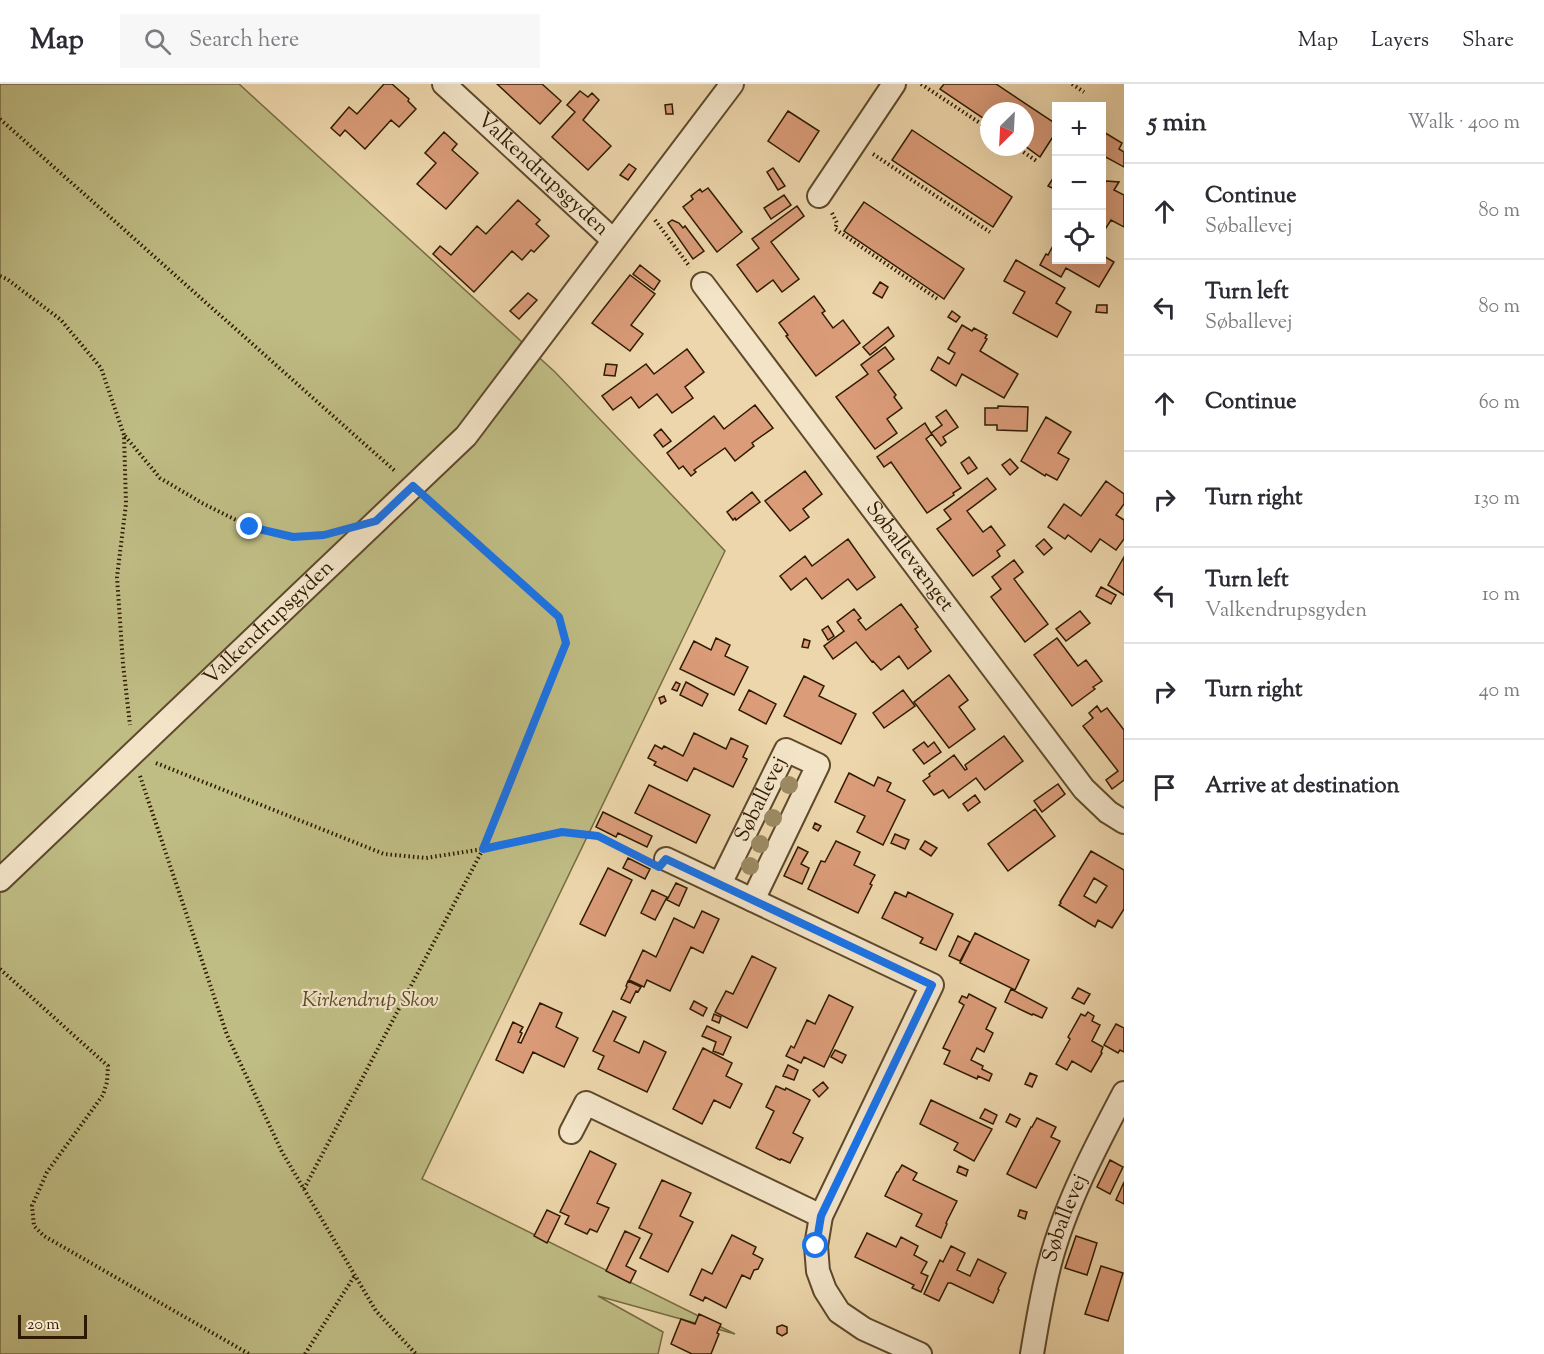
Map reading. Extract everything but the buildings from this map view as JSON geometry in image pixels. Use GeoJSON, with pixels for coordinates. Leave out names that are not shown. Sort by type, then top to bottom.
{"type":"FeatureCollection","features":[{"type":"Feature","properties":{"kind":"street","name":"Valkendrupsgyden"},"geometry":{"type":"LineString","coordinates":[[444,84],[614,240]]}},
{"type":"Feature","properties":{"kind":"street","name":"Valkendrupsgyden"},"geometry":{"type":"LineString","coordinates":[[0,880],[466,436],[732,84]]}},
{"type":"Feature","properties":{"kind":"street"},"geometry":{"type":"LineString","coordinates":[[819,196],[894,84]]}},
{"type":"Feature","properties":{"kind":"street","name":"Søballevænget"},"geometry":{"type":"LineString","coordinates":[[703,284],[1084,789],[1108,812],[1124,822]]}},
{"type":"Feature","properties":{"kind":"street","name":"Søballevej"},"geometry":{"type":"LineString","coordinates":[[720,884],[786,750],[818,765],[753,900]]}},
{"type":"Feature","properties":{"kind":"street"},"geometry":{"type":"LineString","coordinates":[[666,859],[932,985],[821,1216],[816,1246],[818,1271],[825,1290],[839,1312],[864,1329],[921,1354]]}},
{"type":"Feature","properties":{"kind":"street","name":"Søballevej"},"geometry":{"type":"LineString","coordinates":[[1032,1354],[1050,1261],[1068,1209],[1095,1147],[1124,1093]]}},
{"type":"Feature","properties":{"kind":"street"},"geometry":{"type":"LineString","coordinates":[[571,1132],[586,1103],[821,1216]]}},
{"type":"Feature","properties":{"kind":"path"},"geometry":{"type":"LineString","coordinates":[[921,84],[980,123]]}},
{"type":"Feature","properties":{"kind":"path"},"geometry":{"type":"LineString","coordinates":[[1072,84],[1084,92]]}},
{"type":"Feature","properties":{"kind":"path"},"geometry":{"type":"LineString","coordinates":[[0,119],[559,617],[566,643],[483,849],[304,1189]]}},
{"type":"Feature","properties":{"kind":"path"},"geometry":{"type":"LineString","coordinates":[[855,142],[990,232]]}},
{"type":"Feature","properties":{"kind":"path"},"geometry":{"type":"LineString","coordinates":[[1029,156],[1038,162]]}},
{"type":"Feature","properties":{"kind":"path"},"geometry":{"type":"LineString","coordinates":[[819,196],[826,202],[837,223],[835,229],[939,300]]}},
{"type":"Feature","properties":{"kind":"path"},"geometry":{"type":"LineString","coordinates":[[642,202],[703,284]]}},
{"type":"Feature","properties":{"kind":"path"},"geometry":{"type":"LineString","coordinates":[[0,276],[61,320],[101,368],[124,435],[126,504],[117,577],[133,754],[227,1035],[282,1152],[354,1275],[376,1311],[416,1354]]}},
{"type":"Feature","properties":{"kind":"path"},"geometry":{"type":"LineString","coordinates":[[124,435],[160,478],[202,503],[250,527],[293,537],[334,532]]}},
{"type":"Feature","properties":{"kind":"path"},"geometry":{"type":"LineString","coordinates":[[133,754],[384,854],[426,858],[483,849],[562,832],[598,836],[659,867],[666,859]]}},
{"type":"Feature","properties":{"kind":"path"},"geometry":{"type":"LineString","coordinates":[[0,969],[108,1066],[103,1095],[46,1172],[32,1206],[34,1226],[44,1236],[249,1354]]}},
{"type":"Feature","properties":{"kind":"path"},"geometry":{"type":"LineString","coordinates":[[305,1354],[354,1275]]}},
{"type":"Feature","properties":{"kind":"green space","name":"Kirkendrup Skov"},"geometry":{"type":"Polygon","coordinates":[[[0,84],[239,84],[555,372],[725,551],[422,1179],[735,1334],[598,1296],[663,1332],[658,1354],[0,1354],[0,84]]]}},
{"type":"Feature","properties":{"kind":"route"},"geometry":{"type":"LineString","coordinates":[[250,527],[293,537],[324,535],[376,521],[413,486],[559,617],[566,643],[483,849],[562,832],[598,836],[659,867],[666,859],[932,985],[821,1216],[816,1246]]}}]}
